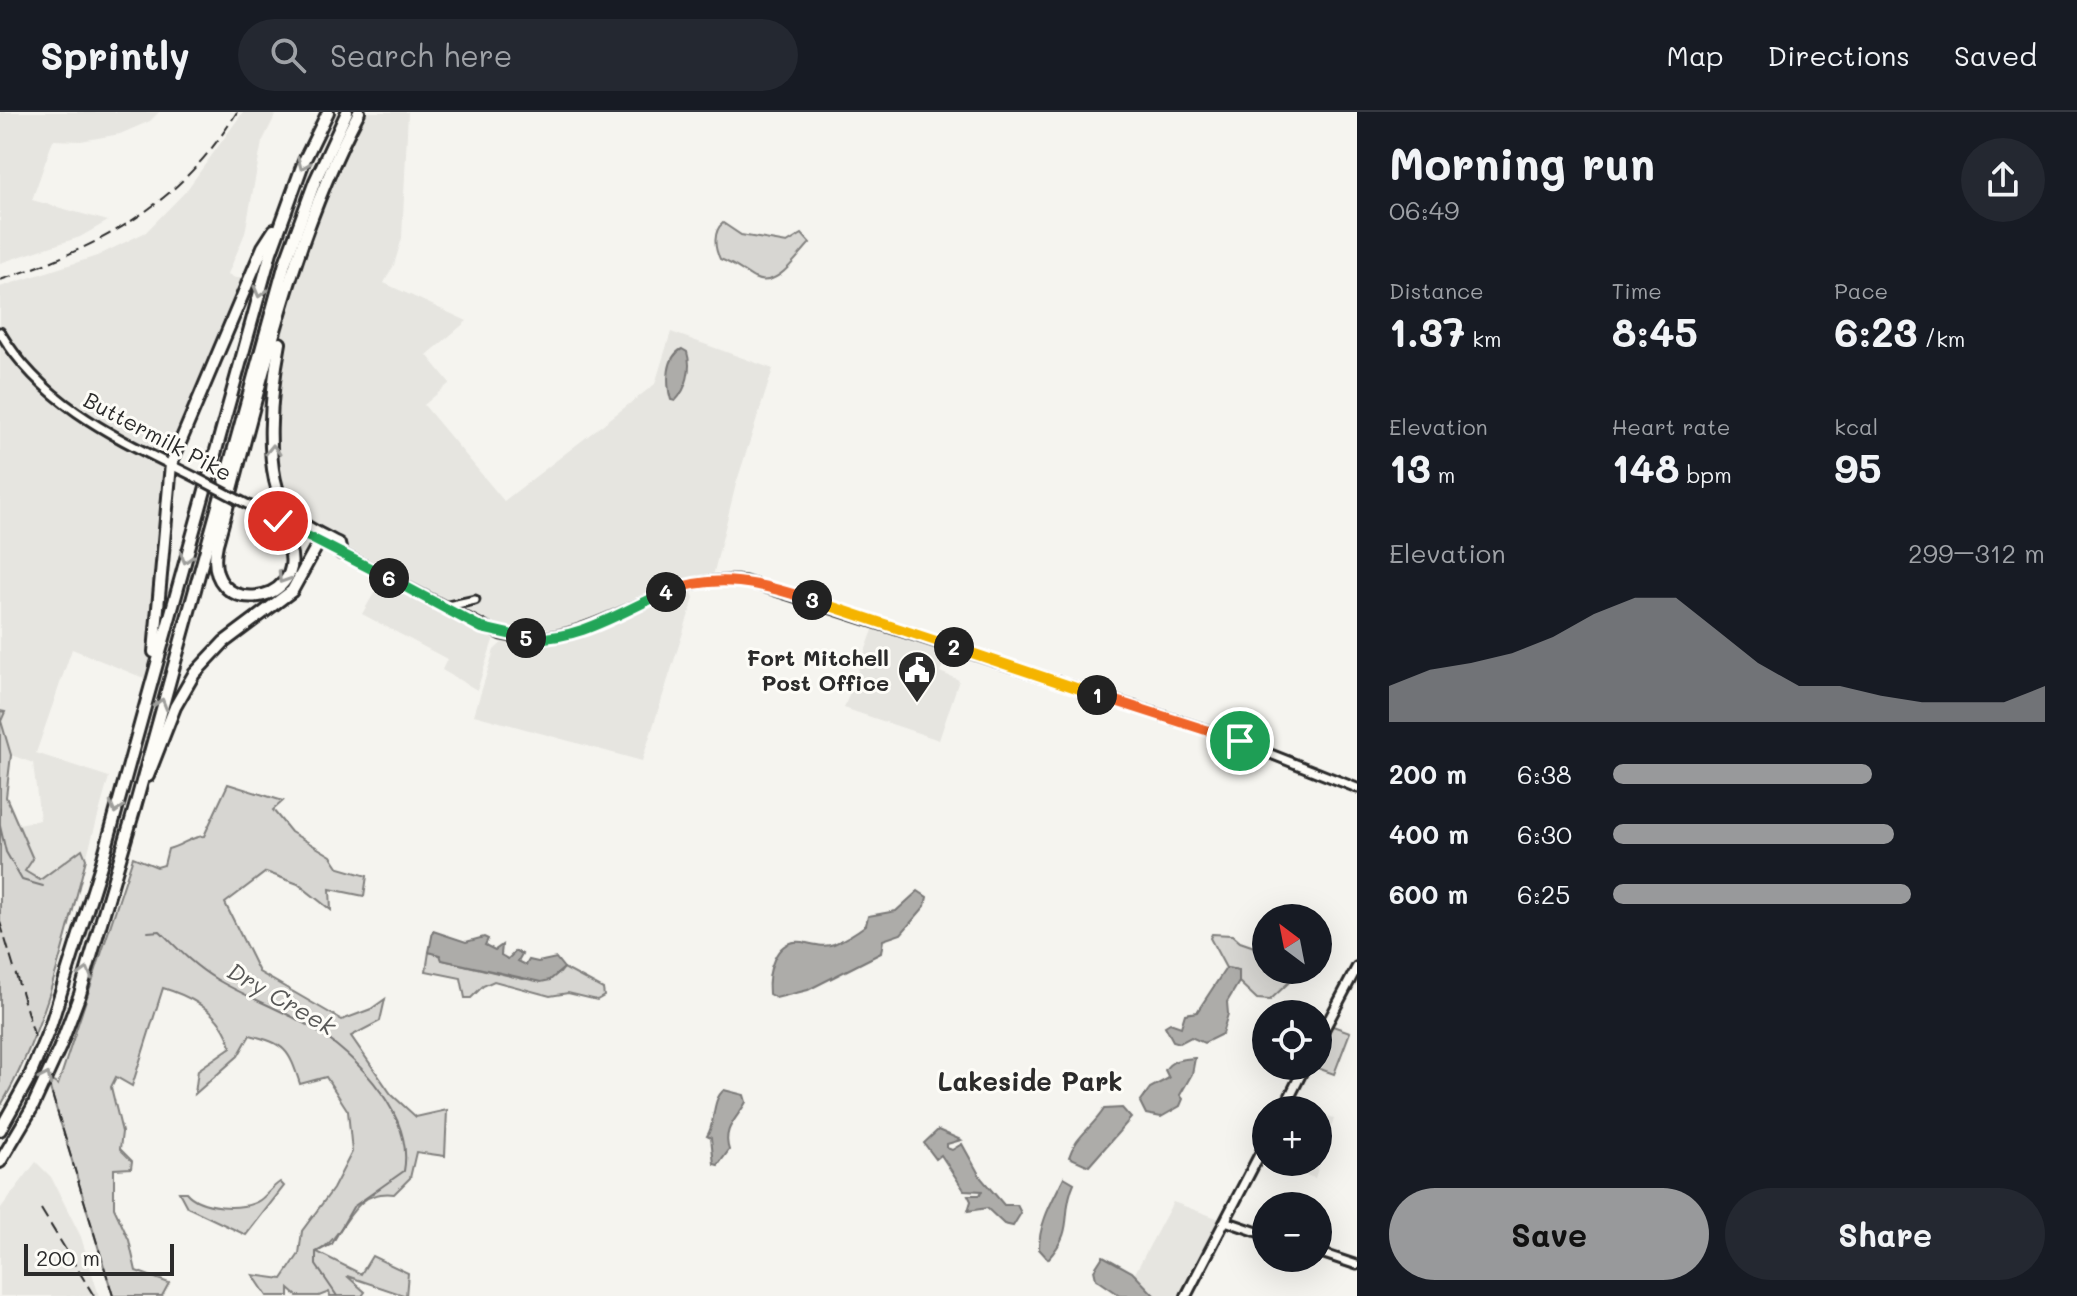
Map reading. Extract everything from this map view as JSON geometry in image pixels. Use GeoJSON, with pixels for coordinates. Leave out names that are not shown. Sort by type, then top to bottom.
{"type":"FeatureCollection","features":[{"type":"Feature","properties":{"kind":"highway"},"geometry":{"type":"LineString","coordinates":[[0,1130],[29,1078],[50,1027],[97,877],[282,218],[328,112]]}},
{"type":"Feature","properties":{"kind":"highway"},"geometry":{"type":"LineString","coordinates":[[0,1162],[32,1108],[80,994],[135,807],[285,263],[315,181],[347,112]]}},
{"type":"Feature","properties":{"kind":"highway"},"geometry":{"type":"LineString","coordinates":[[263,513],[285,538],[291,566],[282,584],[268,594],[257,598],[238,595],[224,586],[216,570],[217,544],[303,242],[339,152],[359,112]]}},
{"type":"Feature","properties":{"kind":"highway"},"geometry":{"type":"LineString","coordinates":[[339,152],[299,270],[281,337],[274,387],[272,468],[276,487],[288,510],[307,527],[339,544],[341,553]]}},
{"type":"Feature","properties":{"kind":"highway"},"geometry":{"type":"LineString","coordinates":[[151,681],[171,464],[263,247],[282,218]]}},
{"type":"Feature","properties":{"kind":"highway"},"geometry":{"type":"LineString","coordinates":[[135,807],[175,707],[194,674],[224,642],[292,591],[319,542]]}},
{"type":"Feature","properties":{"kind":"main road","name":"Buttermilk Pike"},"geometry":{"type":"LineString","coordinates":[[0,332],[20,365],[58,401],[263,513],[501,635],[547,639],[582,631],[689,584],[724,579],[745,581],[1220,734],[1357,788]]}},
{"type":"Feature","properties":{"kind":"main road"},"geometry":{"type":"LineString","coordinates":[[443,607],[475,600]]}},
{"type":"Feature","properties":{"kind":"main road"},"geometry":{"type":"LineString","coordinates":[[1332,1014],[1357,967]]}},
{"type":"Feature","properties":{"kind":"main road"},"geometry":{"type":"LineString","coordinates":[[1186,1296],[1252,1169]]}},
{"type":"Feature","properties":{"kind":"main road"},"geometry":{"type":"LineString","coordinates":[[1225,1221],[1252,1230]]}},
{"type":"Feature","properties":{"kind":"main road"},"geometry":{"type":"LineString","coordinates":[[1332,1257],[1357,1265]]}},
{"type":"Feature","properties":{"kind":"shaded area"},"geometry":{"type":"Polygon","coordinates":[[[0,112],[159,112],[150,121],[120,134],[81,141],[53,140],[32,200],[108,221],[80,237],[0,263],[0,112]]]}},
{"type":"Feature","properties":{"kind":"shaded area"},"geometry":{"type":"Polygon","coordinates":[[[243,112],[277,112],[262,142],[245,233],[228,274],[235,278],[250,278],[171,464],[151,681],[72,649],[36,753],[109,777],[86,859],[81,849],[40,880],[24,870],[33,859],[18,824],[40,820],[33,763],[11,755],[1,720],[5,713],[0,711],[0,287],[97,256],[146,232],[186,191],[243,112]]]}},
{"type":"Feature","properties":{"kind":"shaded area"},"geometry":{"type":"Polygon","coordinates":[[[361,112],[408,112],[402,238],[394,265],[384,283],[467,321],[427,355],[450,383],[424,405],[504,501],[655,384],[671,332],[773,369],[736,484],[712,580],[689,584],[694,598],[642,761],[474,715],[494,650],[507,638],[495,634],[477,690],[442,670],[447,659],[362,614],[384,576],[341,553],[295,517],[274,478],[281,337],[321,200],[361,112]]]}},
{"type":"Feature","properties":{"kind":"shaded area"},"geometry":{"type":"Polygon","coordinates":[[[723,223],[741,235],[787,243],[802,234],[810,243],[786,270],[771,279],[762,280],[720,259],[716,240],[717,230],[723,223]]]}},
{"type":"Feature","properties":{"kind":"shaded area"},"geometry":{"type":"Polygon","coordinates":[[[682,349],[687,352],[689,371],[683,391],[675,401],[671,400],[669,393],[669,371],[673,358],[682,349]]]}},
{"type":"Feature","properties":{"kind":"shaded area"},"geometry":{"type":"Polygon","coordinates":[[[876,622],[951,646],[940,672],[959,680],[939,740],[844,708],[876,622]]]}},
{"type":"Feature","properties":{"kind":"shaded area"},"geometry":{"type":"Polygon","coordinates":[[[0,711],[5,712],[1,721],[11,755],[6,797],[33,859],[25,871],[40,880],[82,849],[86,859],[41,1018],[0,1107],[0,711]]]}},
{"type":"Feature","properties":{"kind":"shaded area"},"geometry":{"type":"Polygon","coordinates":[[[228,784],[283,801],[273,810],[291,832],[331,856],[339,868],[367,876],[364,896],[330,889],[331,910],[298,884],[266,872],[225,903],[259,972],[342,1020],[371,1009],[385,999],[380,1021],[351,1036],[391,1094],[416,1117],[447,1110],[445,1156],[416,1152],[410,1178],[394,1194],[379,1194],[359,1205],[337,1234],[317,1252],[361,1274],[372,1256],[408,1273],[406,1296],[347,1276],[365,1292],[362,1296],[330,1296],[329,1292],[319,1296],[297,1296],[289,1289],[289,1296],[267,1296],[253,1275],[282,1279],[299,1254],[302,1231],[333,1189],[352,1152],[348,1111],[326,1077],[300,1084],[284,1050],[250,1035],[238,1056],[195,1094],[198,1070],[231,1047],[221,1025],[205,1008],[163,988],[132,1086],[116,1077],[111,1087],[122,1132],[120,1149],[132,1161],[131,1168],[114,1169],[114,1208],[129,1240],[136,1271],[169,1283],[162,1296],[113,1296],[47,1078],[58,1085],[133,857],[157,867],[164,865],[168,849],[204,836],[228,784]]]}},
{"type":"Feature","properties":{"kind":"shaded area"},"geometry":{"type":"Polygon","coordinates":[[[918,891],[927,897],[925,906],[901,934],[883,940],[881,953],[808,990],[776,998],[769,994],[769,977],[774,959],[785,946],[792,942],[822,946],[834,944],[866,925],[868,916],[896,911],[918,891]]]}},
{"type":"Feature","properties":{"kind":"shaded area"},"geometry":{"type":"Polygon","coordinates":[[[433,931],[466,942],[484,937],[488,939],[485,945],[495,950],[502,945],[501,955],[508,959],[516,951],[522,954],[518,961],[526,965],[529,960],[538,962],[556,958],[564,968],[550,980],[541,982],[442,960],[440,955],[429,952],[433,931]]]}},
{"type":"Feature","properties":{"kind":"shaded area"},"geometry":{"type":"Polygon","coordinates":[[[1212,934],[1232,935],[1252,946],[1252,984],[1287,984],[1270,1000],[1257,999],[1239,982],[1239,970],[1226,968],[1210,938],[1212,934]]]}},
{"type":"Feature","properties":{"kind":"shaded area"},"geometry":{"type":"Polygon","coordinates":[[[429,952],[441,955],[442,960],[523,979],[560,973],[564,968],[603,989],[604,996],[597,1000],[568,993],[550,996],[494,981],[483,986],[471,998],[465,998],[461,978],[426,971],[429,952]]]}},
{"type":"Feature","properties":{"kind":"shaded area"},"geometry":{"type":"Polygon","coordinates":[[[1226,968],[1239,970],[1239,982],[1227,1002],[1228,1014],[1222,1034],[1204,1043],[1191,1037],[1180,1043],[1173,1041],[1165,1026],[1170,1023],[1181,1027],[1185,1014],[1197,1012],[1226,968]]]}},
{"type":"Feature","properties":{"kind":"shaded area"},"geometry":{"type":"Polygon","coordinates":[[[1332,1026],[1350,1032],[1332,1073],[1332,1026]]]}},
{"type":"Feature","properties":{"kind":"shaded area"},"geometry":{"type":"Polygon","coordinates":[[[1195,1058],[1192,1074],[1180,1095],[1183,1099],[1180,1106],[1161,1117],[1146,1114],[1140,1102],[1150,1088],[1169,1078],[1165,1070],[1168,1066],[1178,1060],[1195,1058]]]}},
{"type":"Feature","properties":{"kind":"shaded area"},"geometry":{"type":"Polygon","coordinates":[[[724,1090],[744,1095],[746,1102],[729,1130],[729,1150],[718,1165],[714,1164],[711,1138],[707,1136],[717,1100],[724,1090]]]}},
{"type":"Feature","properties":{"kind":"shaded area"},"geometry":{"type":"Polygon","coordinates":[[[1122,1108],[1131,1118],[1089,1166],[1069,1157],[1075,1144],[1104,1109],[1122,1108]]]}},
{"type":"Feature","properties":{"kind":"shaded area"},"geometry":{"type":"Polygon","coordinates":[[[938,1130],[961,1140],[947,1144],[947,1148],[952,1150],[962,1144],[981,1178],[1004,1205],[1017,1205],[1021,1213],[1013,1226],[1004,1224],[987,1208],[968,1211],[971,1201],[968,1195],[980,1195],[982,1191],[964,1190],[941,1155],[936,1159],[924,1143],[938,1130]]]}},
{"type":"Feature","properties":{"kind":"shaded area"},"geometry":{"type":"Polygon","coordinates":[[[36,1162],[51,1177],[81,1237],[99,1296],[0,1296],[0,1209],[36,1162]]]}},
{"type":"Feature","properties":{"kind":"shaded area"},"geometry":{"type":"Polygon","coordinates":[[[1064,1177],[1074,1183],[1065,1230],[1048,1259],[1039,1249],[1041,1230],[1064,1177]]]}},
{"type":"Feature","properties":{"kind":"shaded area"},"geometry":{"type":"Polygon","coordinates":[[[280,1182],[284,1186],[246,1235],[187,1207],[179,1192],[186,1192],[211,1205],[233,1207],[260,1200],[280,1182]]]}},
{"type":"Feature","properties":{"kind":"shaded area"},"geometry":{"type":"Polygon","coordinates":[[[1173,1202],[1225,1221],[1186,1296],[1156,1296],[1134,1275],[1173,1202]]]}},
{"type":"Feature","properties":{"kind":"shaded area"},"geometry":{"type":"Polygon","coordinates":[[[1103,1256],[1132,1272],[1155,1296],[1121,1296],[1096,1279],[1094,1270],[1103,1256]]]}},
{"type":"Feature","properties":{"kind":"waterway","name":"Dry Creek"},"geometry":{"type":"LineString","coordinates":[[0,808],[0,815]]}},
{"type":"Feature","properties":{"kind":"waterway","name":"Dry Creek"},"geometry":{"type":"LineString","coordinates":[[0,826],[6,852],[22,880],[43,886]]}},
{"type":"Feature","properties":{"kind":"waterway","name":"Dry Creek"},"geometry":{"type":"LineString","coordinates":[[148,932],[160,931],[208,974],[317,1031],[356,1063],[388,1103],[405,1148],[404,1171],[353,1207],[332,1244],[316,1252],[316,1265],[337,1296]]}},
{"type":"Feature","properties":{"kind":"railway"},"geometry":{"type":"LineString","coordinates":[[0,280],[72,253],[135,218],[190,173],[237,112]]}},
{"type":"Feature","properties":{"kind":"railway"},"geometry":{"type":"LineString","coordinates":[[0,922],[113,1296]]}},
{"type":"Feature","properties":{"kind":"railway"},"geometry":{"type":"LineString","coordinates":[[41,1209],[94,1296]]}},
{"type":"Feature","properties":{"kind":"place","name":"Fort Mitchell Post Office"},"geometry":{"type":"Point","coordinates":[917,704]}},
{"type":"Feature","properties":{"kind":"district","name":"Lakeside Park"},"geometry":{"type":"Point","coordinates":[1030,1081]}},
{"type":"Feature","properties":{"kind":"route"},"geometry":{"type":"LineString","coordinates":[[278,521],[472,623],[508,637],[556,638],[582,631],[689,584],[724,579],[745,581],[1240,741]]}}]}
